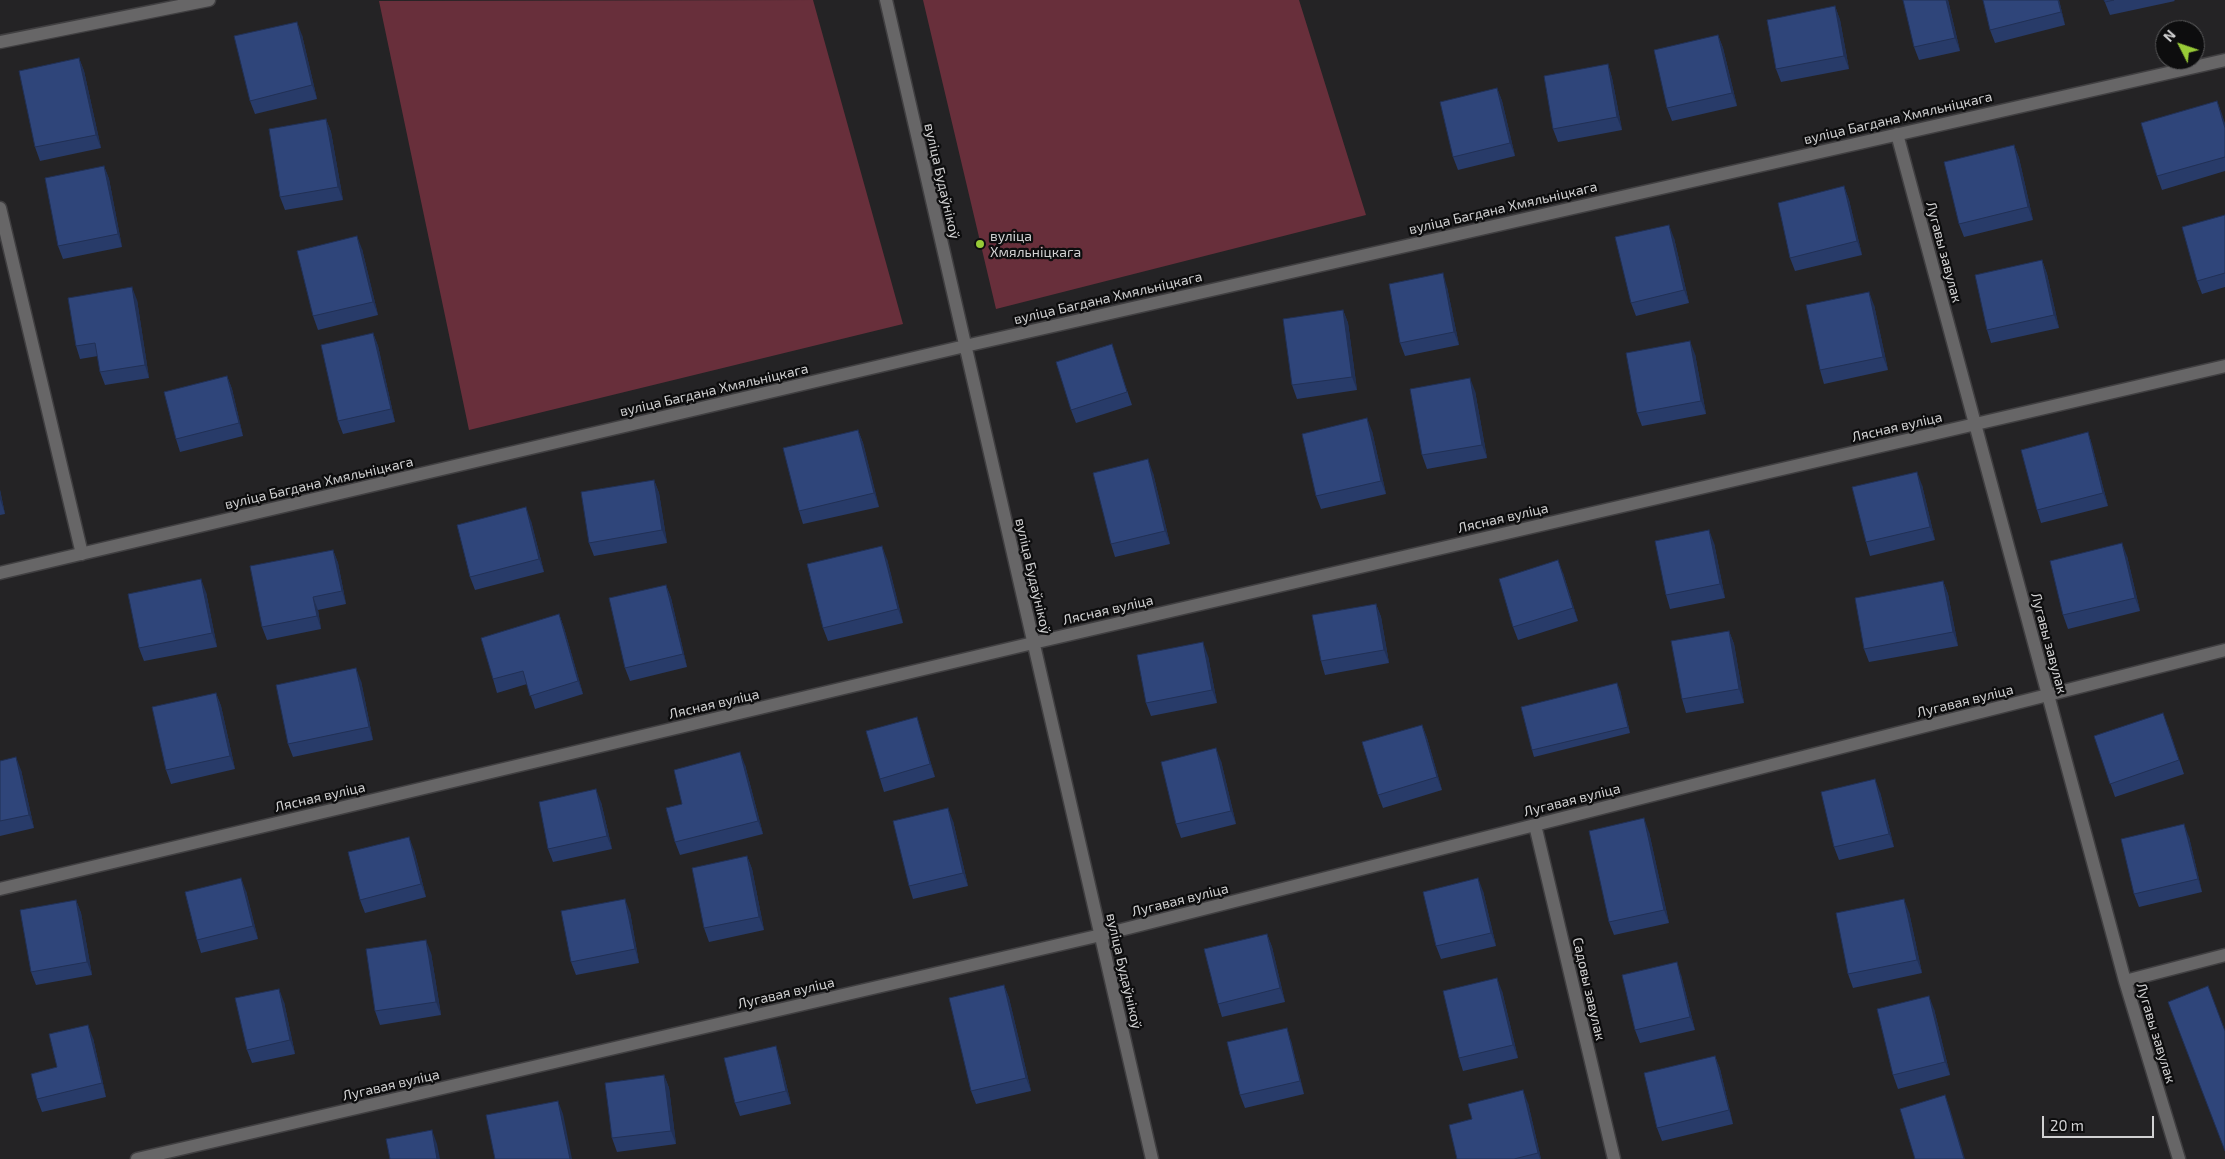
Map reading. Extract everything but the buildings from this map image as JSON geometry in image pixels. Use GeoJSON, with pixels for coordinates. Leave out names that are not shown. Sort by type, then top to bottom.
{"type":"FeatureCollection","features":[{"type":"Feature","properties":{"kind":"street"},"geometry":{"type":"LineString","coordinates":[[0,42],[209,0]]}},
{"type":"Feature","properties":{"kind":"street","name":"вуліца Будаўнікоў"},"geometry":{"type":"LineString","coordinates":[[886,0],[1152,1159]]}},
{"type":"Feature","properties":{"kind":"street","name":"вуліца Багдана Хмяльніцкага"},"geometry":{"type":"LineString","coordinates":[[0,573],[965,346],[2225,60]]}},
{"type":"Feature","properties":{"kind":"street","name":"Лугавы завулак"},"geometry":{"type":"LineString","coordinates":[[1897,134],[2125,981],[2179,1159]]}},
{"type":"Feature","properties":{"kind":"street"},"geometry":{"type":"LineString","coordinates":[[0,208],[82,554]]}},
{"type":"Feature","properties":{"kind":"street","name":"Лясная вуліца"},"geometry":{"type":"LineString","coordinates":[[0,889],[1034,643],[2225,366]]}},
{"type":"Feature","properties":{"kind":"street","name":"Лугавая вуліца"},"geometry":{"type":"LineString","coordinates":[[137,1159],[1101,935],[2225,650]]}},
{"type":"Feature","properties":{"kind":"street","name":"Садовы завулак"},"geometry":{"type":"LineString","coordinates":[[1535,825],[1614,1159]]}},
{"type":"Feature","properties":{"kind":"street"},"geometry":{"type":"LineString","coordinates":[[2125,981],[2225,955]]}},
{"type":"Feature","properties":{"kind":"shaded area"},"geometry":{"type":"Polygon","coordinates":[[[813,0],[903,324],[469,430],[379,1],[813,0]]]}},
{"type":"Feature","properties":{"kind":"shaded area"},"geometry":{"type":"Polygon","coordinates":[[[923,0],[1299,0],[1366,215],[996,309],[923,0]]]}},
{"type":"Feature","properties":{"kind":"place","name":"вуліца Хмяльніцкага"},"geometry":{"type":"Point","coordinates":[980,244]}}]}
